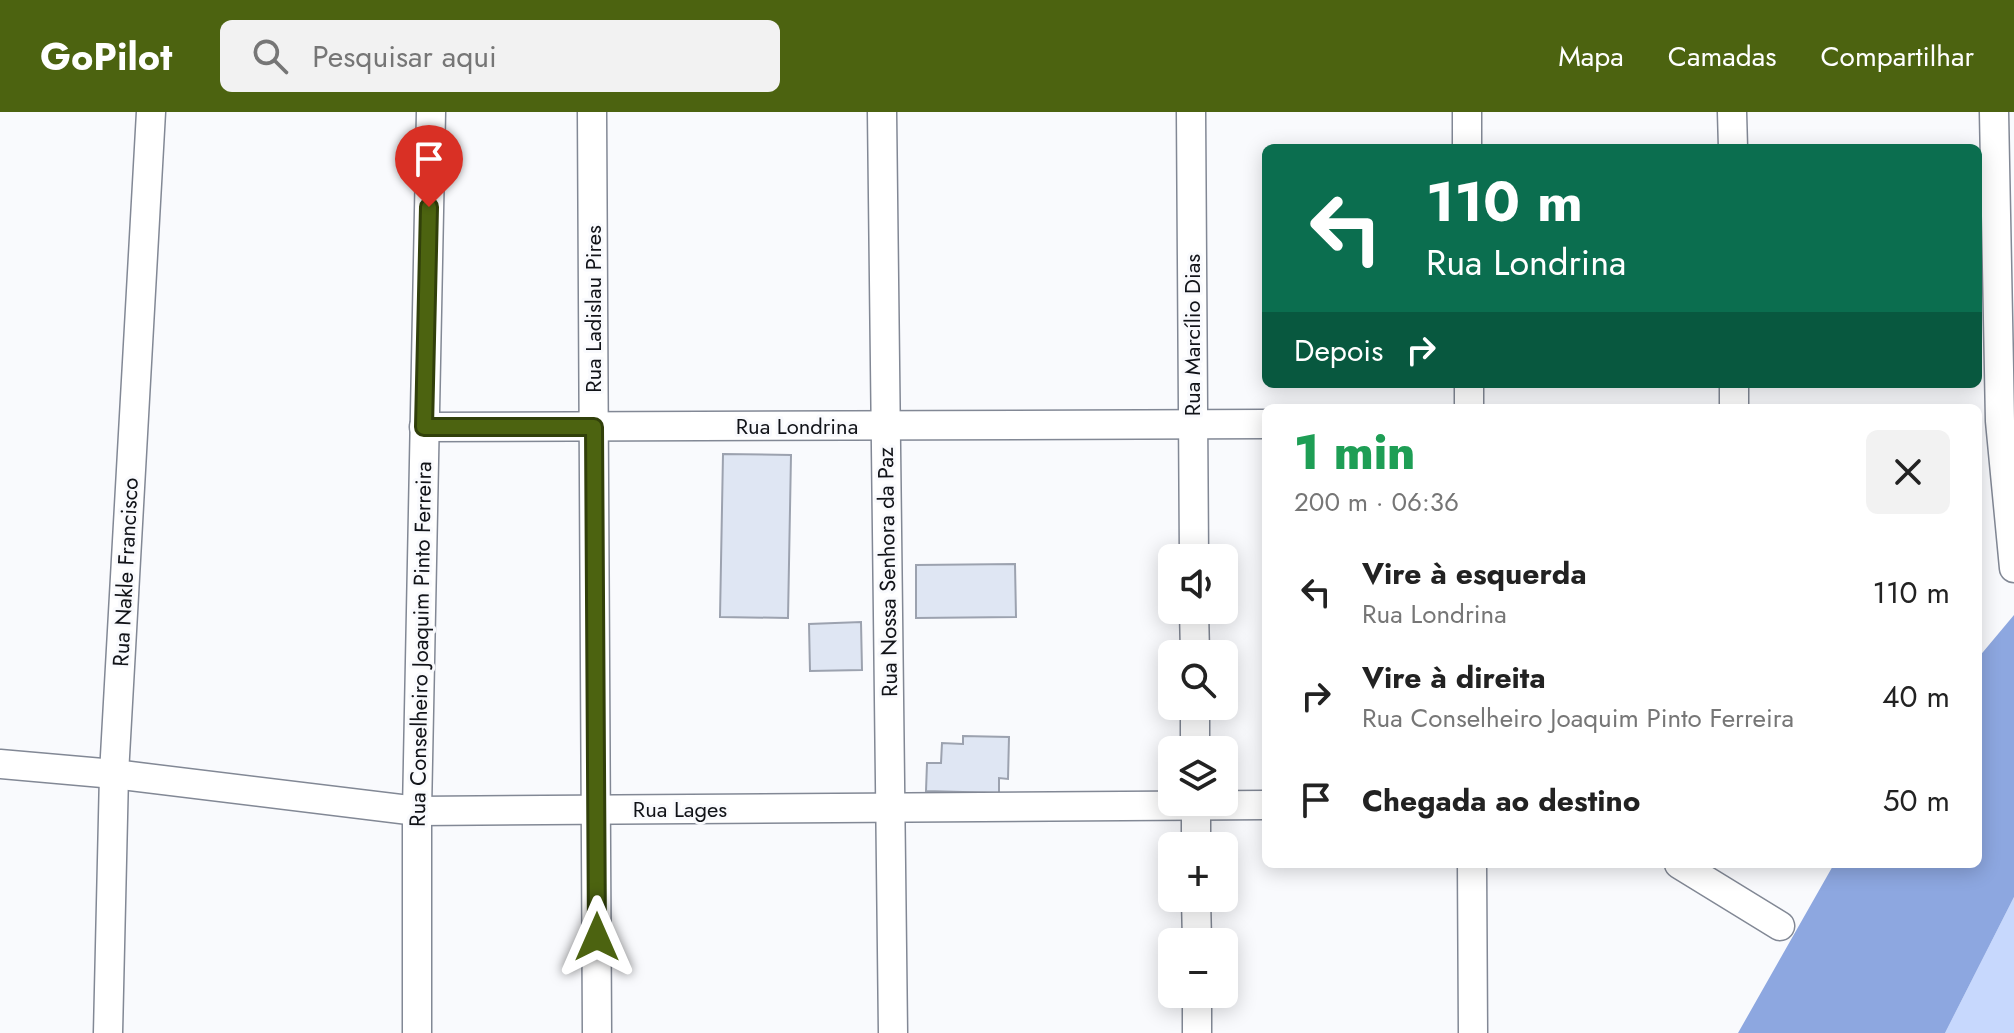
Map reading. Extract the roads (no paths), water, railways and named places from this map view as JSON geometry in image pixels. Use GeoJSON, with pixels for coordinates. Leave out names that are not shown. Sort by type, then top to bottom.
{"type":"FeatureCollection","features":[{"type":"Feature","properties":{"kind":"street","name":"Rua Nakle Francisco"},"geometry":{"type":"LineString","coordinates":[[108,1033],[114,774],[151,112]]}},
{"type":"Feature","properties":{"kind":"street","name":"Rua Conselheiro Joaquim Pinto Ferreira"},"geometry":{"type":"LineString","coordinates":[[417,1033],[417,811],[431,112]]}},
{"type":"Feature","properties":{"kind":"street","name":"Rua Ladislau Pires"},"geometry":{"type":"LineString","coordinates":[[592,112],[597,1033]]}},
{"type":"Feature","properties":{"kind":"street","name":"Rua Nossa Senhora da Paz"},"geometry":{"type":"LineString","coordinates":[[882,112],[893,1033]]}},
{"type":"Feature","properties":{"kind":"street","name":"Rua Marcílio Dias"},"geometry":{"type":"LineString","coordinates":[[1191,112],[1194,544]]}},
{"type":"Feature","properties":{"kind":"street"},"geometry":{"type":"LineString","coordinates":[[1467,112],[1467,144]]}},
{"type":"Feature","properties":{"kind":"street"},"geometry":{"type":"LineString","coordinates":[[1732,112],[1733,144]]}},
{"type":"Feature","properties":{"kind":"street"},"geometry":{"type":"LineString","coordinates":[[1994,112],[1989,422],[2014,568]]}},
{"type":"Feature","properties":{"kind":"street","name":"Rua Londrina"},"geometry":{"type":"LineString","coordinates":[[424,427],[1262,424]]}},
{"type":"Feature","properties":{"kind":"street","name":"Rua Lages"},"geometry":{"type":"LineString","coordinates":[[0,764],[114,774],[417,811],[1158,804]]}},
{"type":"Feature","properties":{"kind":"street","name":"Rua Lages"},"geometry":{"type":"LineString","coordinates":[[1238,805],[1262,805]]}},
{"type":"Feature","properties":{"kind":"street"},"geometry":{"type":"LineString","coordinates":[[1472,868],[1473,1033]]}},
{"type":"Feature","properties":{"kind":"street"},"geometry":{"type":"LineString","coordinates":[[1686,868],[1780,926]]}},
{"type":"Feature","properties":{"kind":"street"},"geometry":{"type":"LineString","coordinates":[[1197,1008],[1197,1033]]}}]}
